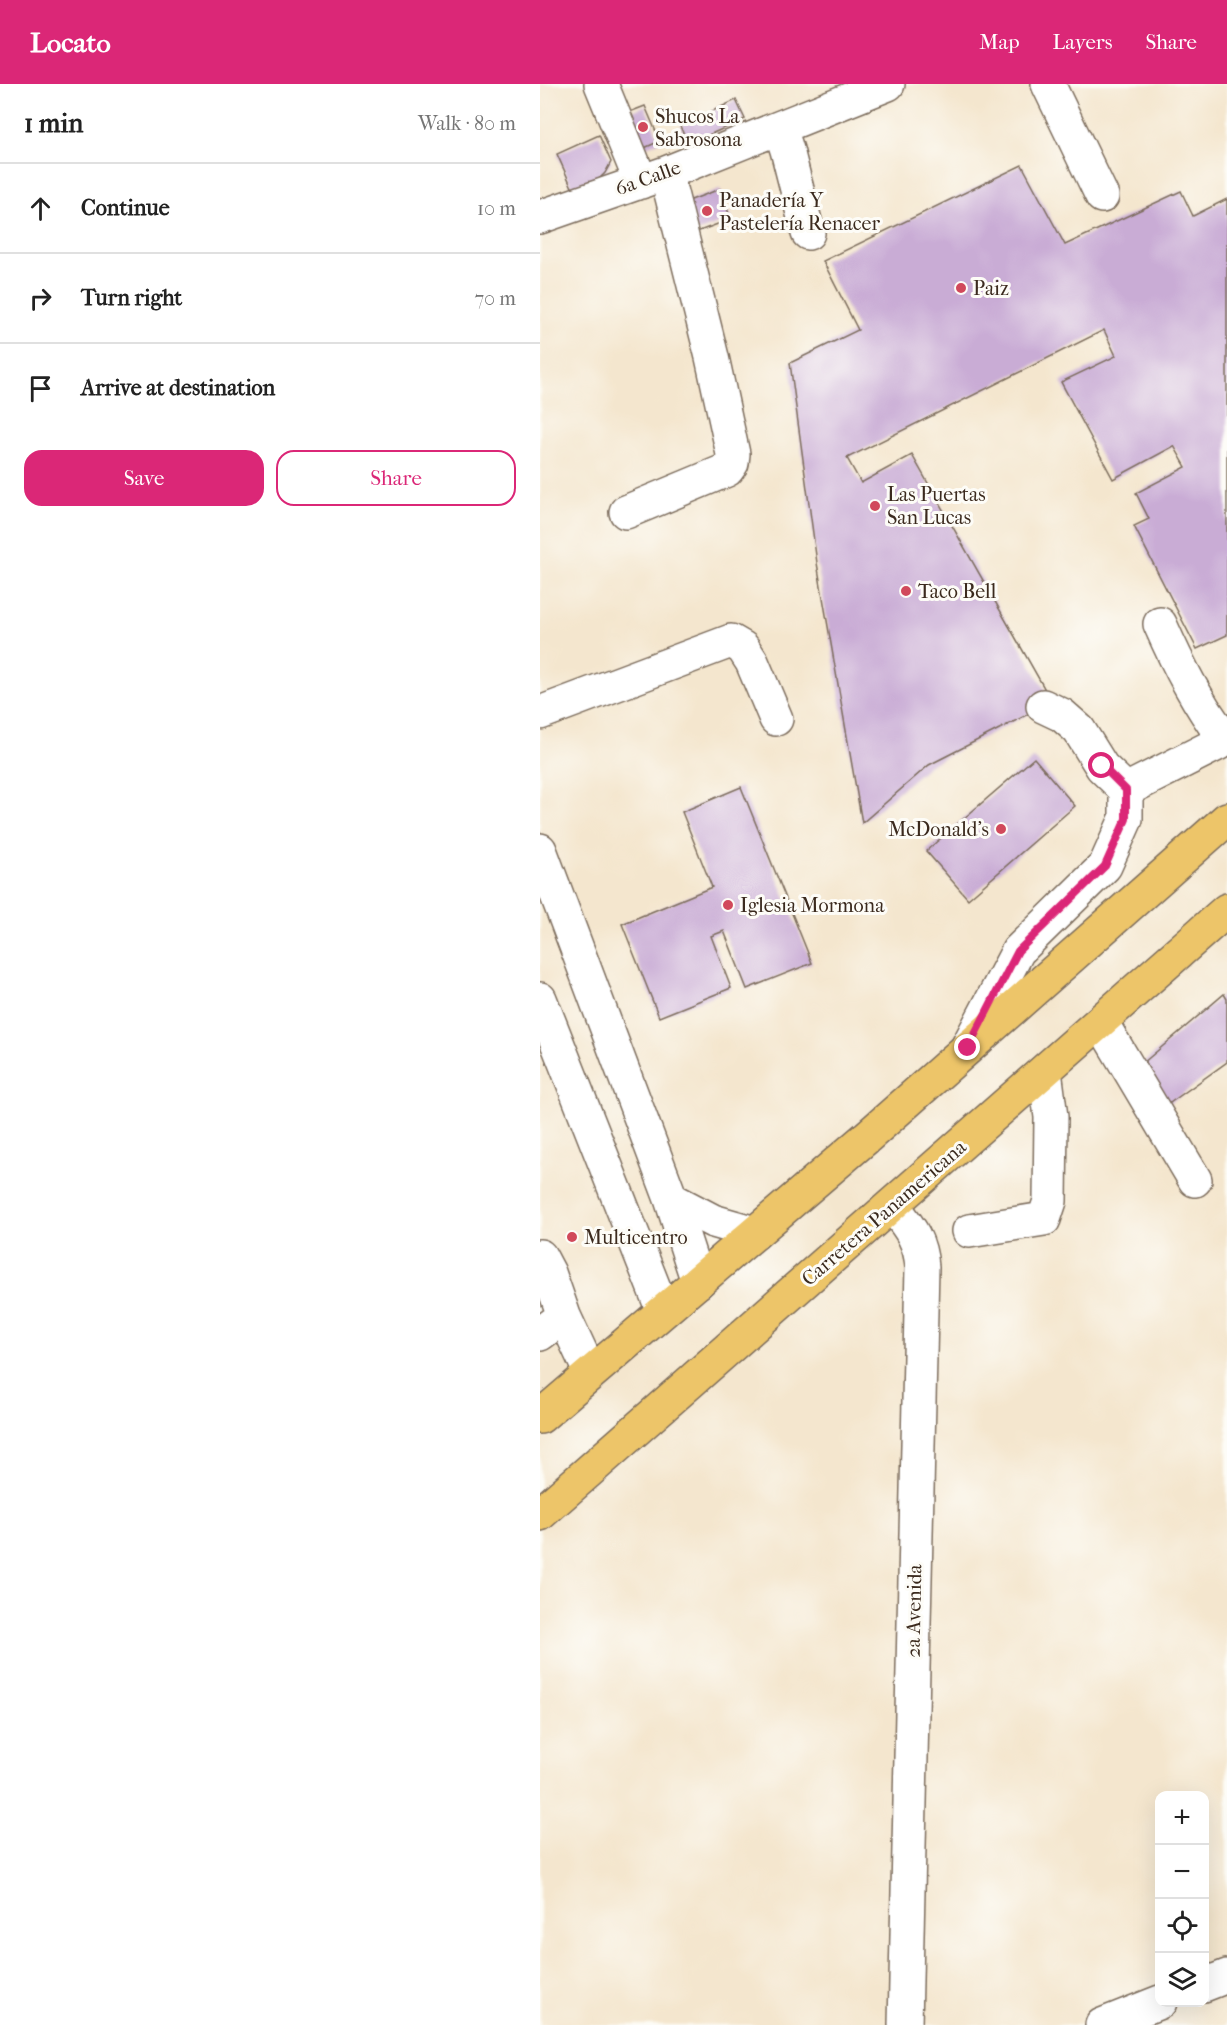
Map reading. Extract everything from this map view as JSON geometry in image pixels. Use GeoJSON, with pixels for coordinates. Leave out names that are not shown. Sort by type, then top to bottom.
{"type":"FeatureCollection","features":[{"type":"Feature","properties":{"kind":"highway"},"geometry":{"type":"LineString","coordinates":[[542,1410],[755,1233],[1227,819]]}},
{"type":"Feature","properties":{"kind":"highway","name":"Carretera Panamericana"},"geometry":{"type":"LineString","coordinates":[[540,1514],[1101,1022],[1224,923]]}},
{"type":"Feature","properties":{"kind":"street"},"geometry":{"type":"LineString","coordinates":[[601,84],[653,177],[712,357],[733,454],[732,464],[727,470],[626,512]]}},
{"type":"Feature","properties":{"kind":"street"},"geometry":{"type":"LineString","coordinates":[[1048,84],[1102,196]]}},
{"type":"Feature","properties":{"kind":"street","name":"6a Calle"},"geometry":{"type":"LineString","coordinates":[[540,216],[653,177],[780,128],[875,87]]}},
{"type":"Feature","properties":{"kind":"street"},"geometry":{"type":"LineString","coordinates":[[780,128],[808,233]]}},
{"type":"Feature","properties":{"kind":"street"},"geometry":{"type":"LineString","coordinates":[[1126,790],[1220,742],[1181,671],[1160,624]]}},
{"type":"Feature","properties":{"kind":"street"},"geometry":{"type":"LineString","coordinates":[[540,713],[731,641],[743,648],[752,662],[776,719]]}},
{"type":"Feature","properties":{"kind":"street"},"geometry":{"type":"LineString","coordinates":[[968,1048],[1018,951],[1105,866],[1126,819],[1126,790],[1102,766],[1079,730],[1062,715],[1043,706]]}},
{"type":"Feature","properties":{"kind":"street"},"geometry":{"type":"LineString","coordinates":[[540,850],[671,1199],[698,1282]]}},
{"type":"Feature","properties":{"kind":"street"},"geometry":{"type":"LineString","coordinates":[[540,999],[663,1311]]}},
{"type":"Feature","properties":{"kind":"street"},"geometry":{"type":"LineString","coordinates":[[1101,1022],[1195,1180]]}},
{"type":"Feature","properties":{"kind":"street"},"geometry":{"type":"LineString","coordinates":[[969,1231],[1044,1219],[1050,1201],[1051,1118],[1045,1071]]}},
{"type":"Feature","properties":{"kind":"street"},"geometry":{"type":"LineString","coordinates":[[671,1199],[713,1221],[755,1233]]}},
{"type":"Feature","properties":{"kind":"street","name":"2a Avenida"},"geometry":{"type":"LineString","coordinates":[[892,1205],[914,1234],[921,1249],[922,1267],[905,2025]]}},
{"type":"Feature","properties":{"kind":"street"},"geometry":{"type":"LineString","coordinates":[[540,1256],[549,1273],[552,1325],[590,1372]]}},
{"type":"Feature","properties":{"kind":"street"},"geometry":{"type":"LineString","coordinates":[[1209,1983],[1227,1976]]}},
{"type":"Feature","properties":{"kind":"street"},"geometry":{"type":"LineString","coordinates":[[1102,2025],[1155,2004]]}},
{"type":"Feature","properties":{"kind":"building"},"geometry":{"type":"Polygon","coordinates":[[[736,100],[745,119],[688,144],[680,126],[736,100]]]}},
{"type":"Feature","properties":{"kind":"building","name":"Shucos La Sabrosona"},"geometry":{"type":"Polygon","coordinates":[[[645,106],[660,141],[642,149],[627,113],[645,106]]]}},
{"type":"Feature","properties":{"kind":"building"},"geometry":{"type":"Polygon","coordinates":[[[599,135],[611,162],[605,173],[591,187],[575,194],[557,154],[599,135]]]}},
{"type":"Feature","properties":{"kind":"building","name":"Las Puertas San Lucas"},"geometry":{"type":"Polygon","coordinates":[[[1022,165],[1065,245],[1181,191],[1193,216],[1227,199],[1227,635],[1197,649],[1134,526],[1149,519],[1136,493],[1186,467],[1174,446],[1113,479],[1061,382],[1116,356],[1104,330],[847,458],[861,483],[912,455],[1052,702],[929,765],[862,823],[817,563],[790,363],[858,330],[823,261],[1022,165]]]}},
{"type":"Feature","properties":{"kind":"building","name":"Panadería Y Pastelería Renacer"},"geometry":{"type":"Polygon","coordinates":[[[720,189],[731,219],[694,233],[683,203],[720,189]]]}},
{"type":"Feature","properties":{"kind":"building","name":"McDonald's"},"geometry":{"type":"Polygon","coordinates":[[[1034,758],[1075,806],[968,899],[926,851],[1034,758]]]}},
{"type":"Feature","properties":{"kind":"building","name":"Iglesia Mormona"},"geometry":{"type":"Polygon","coordinates":[[[741,787],[812,963],[747,989],[724,931],[711,936],[731,988],[659,1017],[622,924],[712,887],[682,812],[741,787]]]}},
{"type":"Feature","properties":{"kind":"building"},"geometry":{"type":"Polygon","coordinates":[[[1224,994],[1227,999],[1227,1062],[1167,1105],[1136,1069],[1224,994]]]}},
{"type":"Feature","properties":{"kind":"place","name":"Shucos La Sabrosona"},"geometry":{"type":"Point","coordinates":[643,127]}},
{"type":"Feature","properties":{"kind":"place","name":"Panadería Y Pastelería Renacer"},"geometry":{"type":"Point","coordinates":[707,211]}},
{"type":"Feature","properties":{"kind":"place","name":"Paiz"},"geometry":{"type":"Point","coordinates":[961,288]}},
{"type":"Feature","properties":{"kind":"place","name":"Las Puertas San Lucas"},"geometry":{"type":"Point","coordinates":[875,506]}},
{"type":"Feature","properties":{"kind":"place","name":"Taco Bell"},"geometry":{"type":"Point","coordinates":[906,591]}},
{"type":"Feature","properties":{"kind":"place","name":"McDonald's"},"geometry":{"type":"Point","coordinates":[1001,829]}},
{"type":"Feature","properties":{"kind":"place","name":"Iglesia Mormona"},"geometry":{"type":"Point","coordinates":[728,905]}},
{"type":"Feature","properties":{"kind":"place","name":"Multicentro"},"geometry":{"type":"Point","coordinates":[572,1237]}},
{"type":"Feature","properties":{"kind":"route"},"geometry":{"type":"LineString","coordinates":[[968,1048],[1018,951],[1105,866],[1126,819],[1126,790],[1102,766]]}}]}
